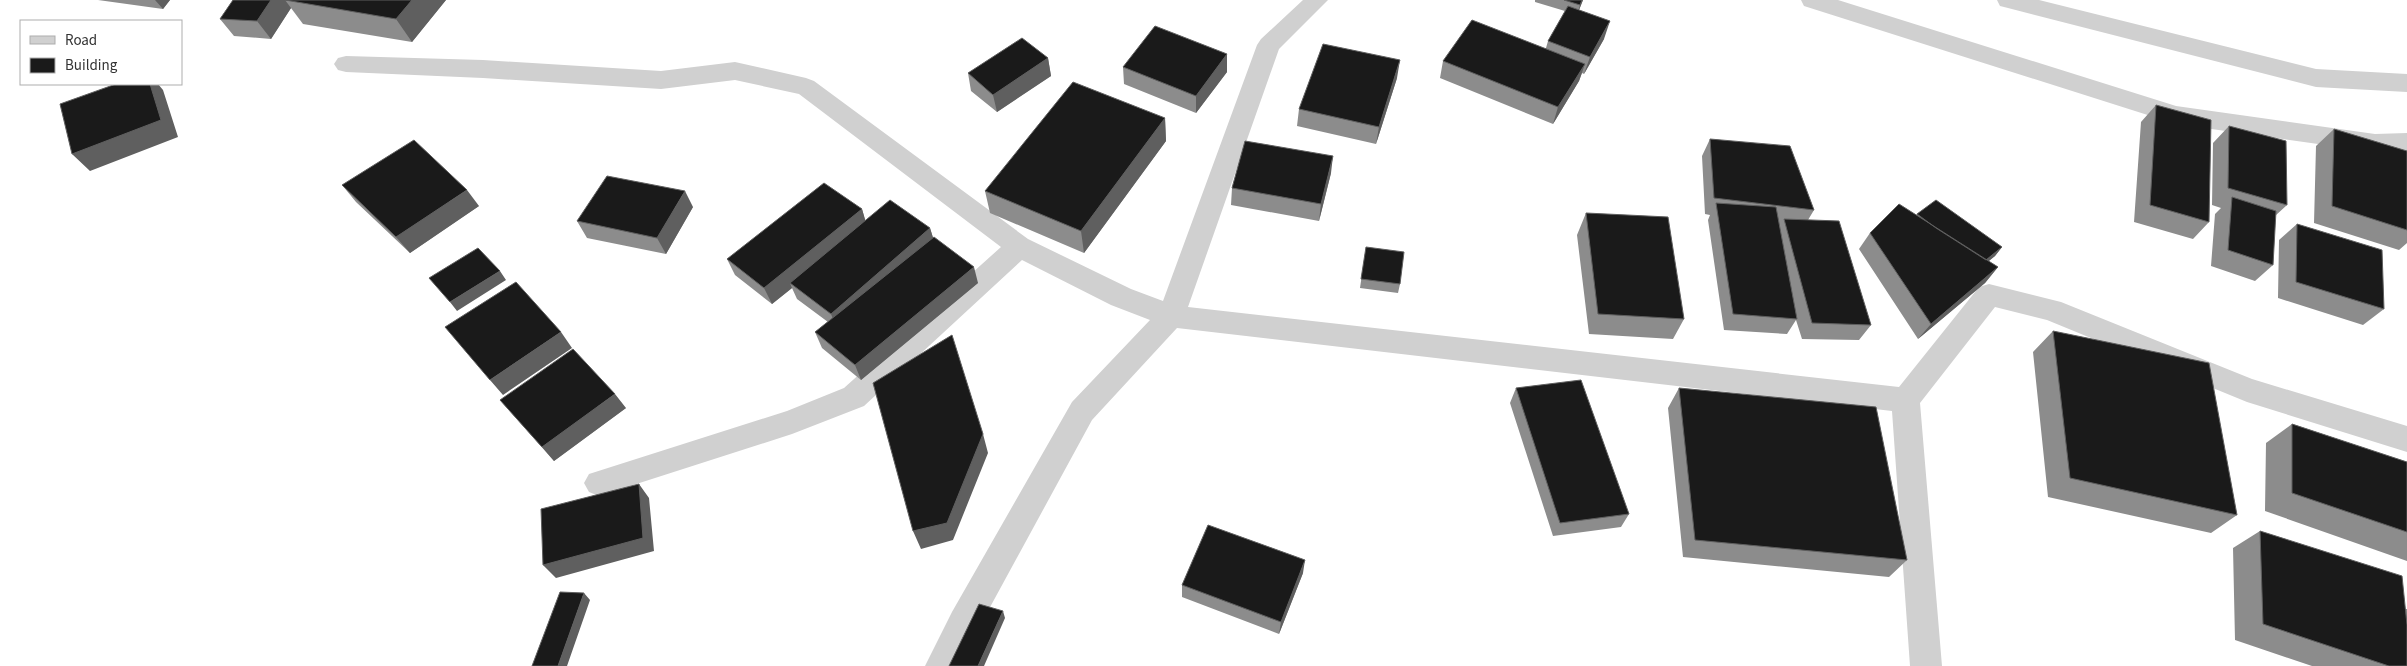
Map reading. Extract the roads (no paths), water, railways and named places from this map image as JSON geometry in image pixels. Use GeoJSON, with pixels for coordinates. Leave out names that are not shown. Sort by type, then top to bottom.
{"type":"FeatureCollection","features":[{"type":"Feature","properties":{"kind":"street"},"geometry":{"type":"LineString","coordinates":[[942,666],[963,623],[1082,411],[1170,316],[1269,45],[1317,0]]}},
{"type":"Feature","properties":{"kind":"street"},"geometry":{"type":"LineString","coordinates":[[1812,0],[2176,115],[2375,143],[2407,142]]}},
{"type":"Feature","properties":{"kind":"street"},"geometry":{"type":"LineString","coordinates":[[2008,0],[2316,78],[2407,83]]}},
{"type":"Feature","properties":{"kind":"street"},"geometry":{"type":"LineString","coordinates":[[346,64],[483,69],[661,80],[735,72],[806,87],[1019,246],[1121,297],[1170,316],[1906,400]]}},
{"type":"Feature","properties":{"kind":"street"},"geometry":{"type":"LineString","coordinates":[[2375,143],[2384,170]]}},
{"type":"Feature","properties":{"kind":"street"},"geometry":{"type":"LineString","coordinates":[[599,483],[792,422],[854,397],[955,307],[1019,246]]}},
{"type":"Feature","properties":{"kind":"street"},"geometry":{"type":"LineString","coordinates":[[1926,666],[1906,400],[1989,295],[2051,310],[2248,390],[2407,439]]}}]}
